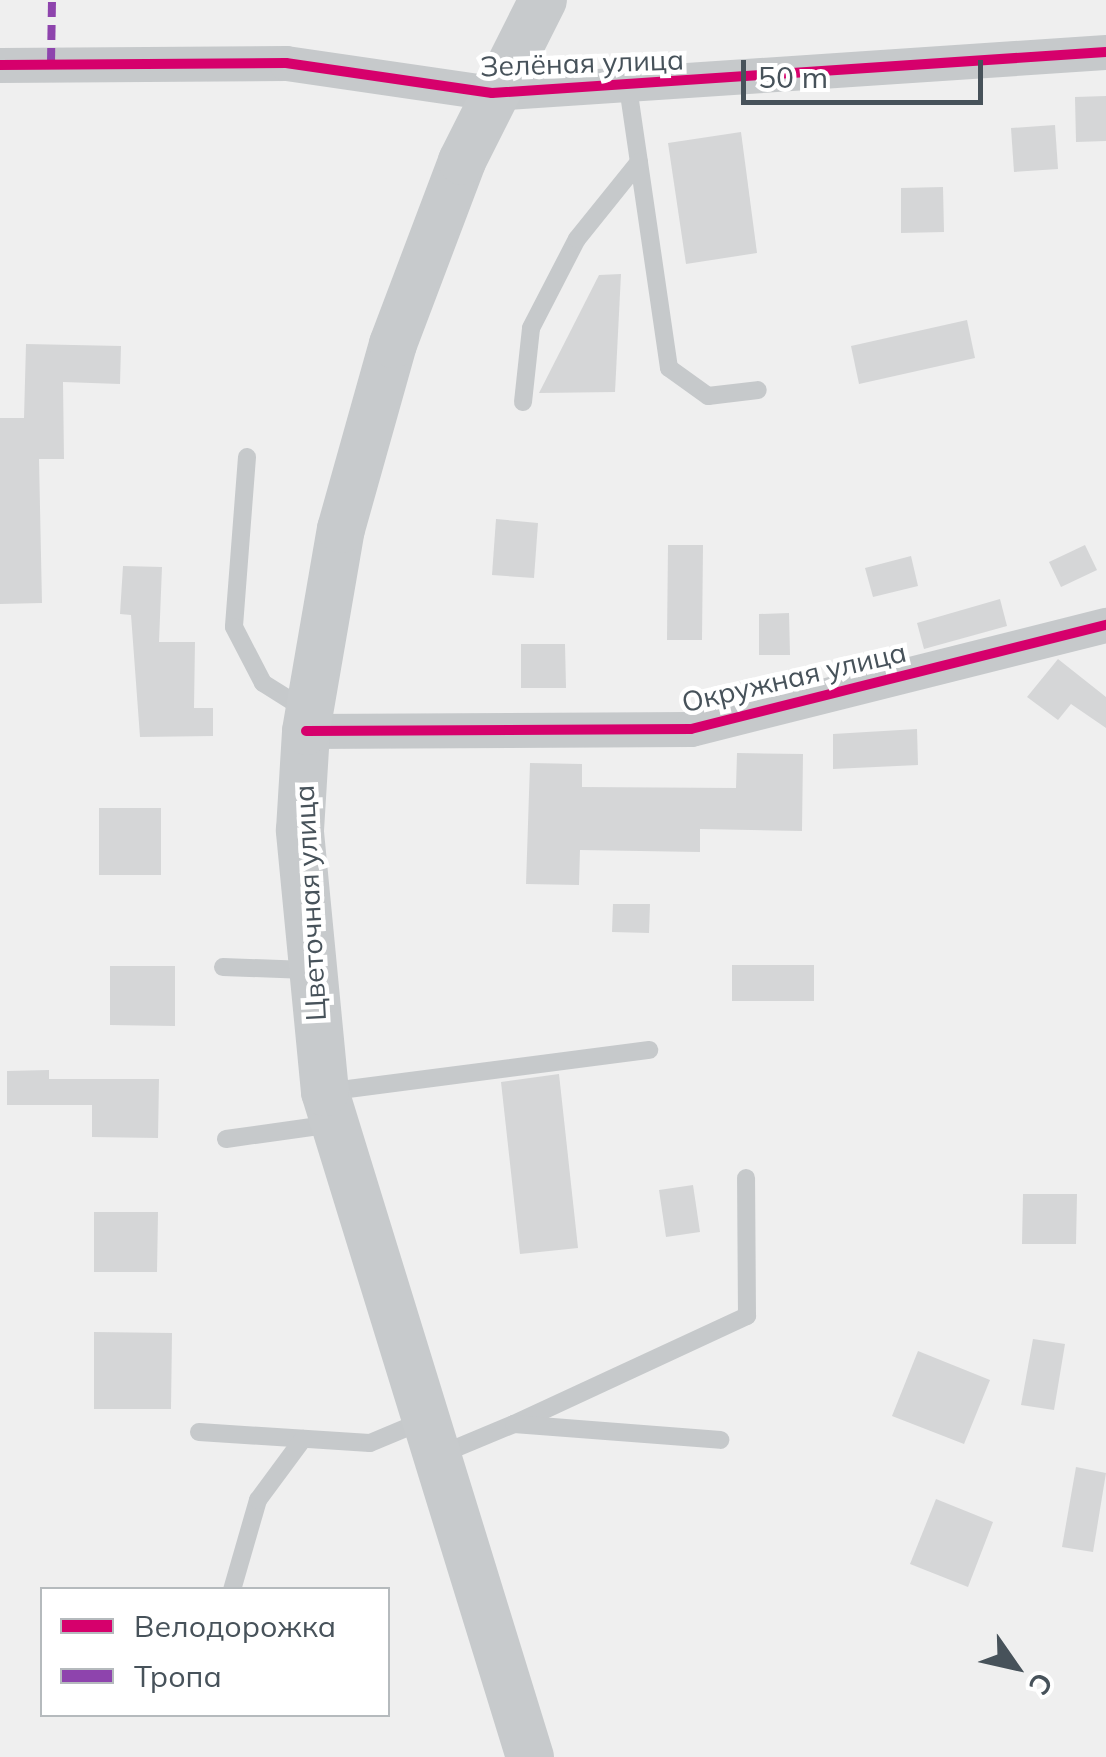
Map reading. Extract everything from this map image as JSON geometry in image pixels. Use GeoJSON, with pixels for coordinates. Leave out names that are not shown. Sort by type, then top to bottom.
{"type":"FeatureCollection","features":[{"type":"Feature","properties":{"kind":"main road","name":"Цветочная улица"},"geometry":{"type":"LineString","coordinates":[[530,1757],[329,1108],[307,970],[307,722],[341,529],[388,362],[492,93],[542,0]]}},
{"type":"Feature","properties":{"kind":"street","name":"Зелёная улица"},"geometry":{"type":"LineString","coordinates":[[0,65],[286,63],[492,93],[1106,52]]}},
{"type":"Feature","properties":{"kind":"street","name":"Окружная улица"},"geometry":{"type":"LineString","coordinates":[[307,722],[691,728],[1106,624]]}},
{"type":"Feature","properties":{"kind":"lane"},"geometry":{"type":"LineString","coordinates":[[628,86],[669,368],[708,396],[758,390]]}},
{"type":"Feature","properties":{"kind":"lane"},"geometry":{"type":"LineString","coordinates":[[522,402],[531,328],[576,240],[639,162]]}},
{"type":"Feature","properties":{"kind":"lane"},"geometry":{"type":"LineString","coordinates":[[247,457],[234,627],[263,682],[307,722]]}},
{"type":"Feature","properties":{"kind":"lane"},"geometry":{"type":"LineString","coordinates":[[222,967],[307,970]]}},
{"type":"Feature","properties":{"kind":"lane"},"geometry":{"type":"LineString","coordinates":[[226,1139],[329,1108],[649,1050]]}},
{"type":"Feature","properties":{"kind":"lane"},"geometry":{"type":"LineString","coordinates":[[514,1424],[747,1316],[746,1178]]}},
{"type":"Feature","properties":{"kind":"lane"},"geometry":{"type":"LineString","coordinates":[[199,1432],[370,1443],[431,1438],[514,1424],[720,1440]]}},
{"type":"Feature","properties":{"kind":"lane"},"geometry":{"type":"LineString","coordinates":[[233,1587],[258,1500],[303,1438]]}},
{"type":"Feature","properties":{"kind":"building"},"geometry":{"type":"Polygon","coordinates":[[[1106,96],[1106,141],[1076,142],[1075,97],[1106,96]]]}},
{"type":"Feature","properties":{"kind":"building"},"geometry":{"type":"Polygon","coordinates":[[[1055,125],[1058,169],[1014,172],[1011,128],[1055,125]]]}},
{"type":"Feature","properties":{"kind":"building"},"geometry":{"type":"Polygon","coordinates":[[[741,132],[757,253],[686,264],[668,143],[741,132]]]}},
{"type":"Feature","properties":{"kind":"building"},"geometry":{"type":"Polygon","coordinates":[[[943,187],[944,232],[901,233],[901,188],[943,187]]]}},
{"type":"Feature","properties":{"kind":"building"},"geometry":{"type":"Polygon","coordinates":[[[621,274],[615,392],[539,393],[599,275],[621,274]]]}},
{"type":"Feature","properties":{"kind":"building"},"geometry":{"type":"Polygon","coordinates":[[[967,320],[975,358],[859,384],[851,346],[967,320]]]}},
{"type":"Feature","properties":{"kind":"building"},"geometry":{"type":"Polygon","coordinates":[[[26,344],[121,346],[120,384],[63,382],[64,459],[39,459],[42,603],[0,604],[0,418],[24,418],[26,344]]]}},
{"type":"Feature","properties":{"kind":"building"},"geometry":{"type":"Polygon","coordinates":[[[496,519],[538,523],[534,578],[492,575],[496,519]]]}},
{"type":"Feature","properties":{"kind":"building"},"geometry":{"type":"Polygon","coordinates":[[[668,545],[703,545],[702,640],[667,640],[668,545]]]}},
{"type":"Feature","properties":{"kind":"building"},"geometry":{"type":"Polygon","coordinates":[[[1085,545],[1097,570],[1061,587],[1049,562],[1085,545]]]}},
{"type":"Feature","properties":{"kind":"building"},"geometry":{"type":"Polygon","coordinates":[[[911,556],[918,586],[873,597],[865,568],[911,556]]]}},
{"type":"Feature","properties":{"kind":"building"},"geometry":{"type":"Polygon","coordinates":[[[123,566],[162,567],[159,642],[195,642],[194,708],[213,708],[213,736],[140,737],[131,615],[120,614],[123,566]]]}},
{"type":"Feature","properties":{"kind":"building"},"geometry":{"type":"Polygon","coordinates":[[[1000,599],[1007,626],[924,649],[917,623],[1000,599]]]}},
{"type":"Feature","properties":{"kind":"building"},"geometry":{"type":"Polygon","coordinates":[[[789,613],[790,655],[759,655],[759,614],[789,613]]]}},
{"type":"Feature","properties":{"kind":"building"},"geometry":{"type":"Polygon","coordinates":[[[521,644],[565,644],[566,688],[521,688],[521,644]]]}},
{"type":"Feature","properties":{"kind":"building"},"geometry":{"type":"Polygon","coordinates":[[[1058,659],[1106,697],[1106,728],[1071,704],[1058,720],[1027,697],[1058,659]]]}},
{"type":"Feature","properties":{"kind":"building"},"geometry":{"type":"Polygon","coordinates":[[[917,729],[918,765],[833,769],[833,734],[917,729]]]}},
{"type":"Feature","properties":{"kind":"building"},"geometry":{"type":"Polygon","coordinates":[[[737,753],[803,754],[802,831],[700,829],[700,852],[580,850],[579,885],[526,884],[530,763],[582,764],[582,787],[736,788],[737,753]]]}},
{"type":"Feature","properties":{"kind":"building"},"geometry":{"type":"Polygon","coordinates":[[[99,808],[161,808],[161,875],[99,875],[99,808]]]}},
{"type":"Feature","properties":{"kind":"building"},"geometry":{"type":"Polygon","coordinates":[[[613,904],[650,904],[649,933],[612,932],[613,904]]]}},
{"type":"Feature","properties":{"kind":"building"},"geometry":{"type":"Polygon","coordinates":[[[732,965],[814,965],[814,1001],[732,1001],[732,965]]]}},
{"type":"Feature","properties":{"kind":"building"},"geometry":{"type":"Polygon","coordinates":[[[110,966],[175,966],[175,1026],[110,1025],[110,966]]]}},
{"type":"Feature","properties":{"kind":"building"},"geometry":{"type":"Polygon","coordinates":[[[49,1070],[49,1079],[159,1079],[158,1138],[92,1137],[92,1105],[7,1105],[7,1071],[49,1070]]]}},
{"type":"Feature","properties":{"kind":"building"},"geometry":{"type":"Polygon","coordinates":[[[559,1074],[578,1248],[520,1254],[501,1082],[559,1074]]]}},
{"type":"Feature","properties":{"kind":"building"},"geometry":{"type":"Polygon","coordinates":[[[693,1185],[700,1232],[666,1237],[659,1190],[693,1185]]]}},
{"type":"Feature","properties":{"kind":"building"},"geometry":{"type":"Polygon","coordinates":[[[1023,1194],[1077,1194],[1076,1244],[1022,1244],[1023,1194]]]}},
{"type":"Feature","properties":{"kind":"building"},"geometry":{"type":"Polygon","coordinates":[[[94,1212],[158,1212],[157,1272],[94,1272],[94,1212]]]}},
{"type":"Feature","properties":{"kind":"building"},"geometry":{"type":"Polygon","coordinates":[[[94,1332],[172,1333],[171,1409],[94,1409],[94,1332]]]}},
{"type":"Feature","properties":{"kind":"building"},"geometry":{"type":"Polygon","coordinates":[[[1033,1339],[1065,1344],[1054,1410],[1021,1405],[1033,1339]]]}},
{"type":"Feature","properties":{"kind":"building"},"geometry":{"type":"Polygon","coordinates":[[[918,1351],[990,1380],[964,1444],[892,1416],[918,1351]]]}},
{"type":"Feature","properties":{"kind":"building"},"geometry":{"type":"Polygon","coordinates":[[[1076,1467],[1106,1473],[1093,1552],[1062,1547],[1076,1467]]]}},
{"type":"Feature","properties":{"kind":"building"},"geometry":{"type":"Polygon","coordinates":[[[936,1499],[993,1522],[968,1587],[910,1564],[936,1499]]]}},
{"type":"Feature","properties":{"kind":"marked path"},"geometry":{"type":"LineString","coordinates":[[51,63],[52,0]]}},
{"type":"Feature","properties":{"kind":"cycle path"},"geometry":{"type":"LineString","coordinates":[[0,65],[286,63],[492,93],[1106,52]]}},
{"type":"Feature","properties":{"kind":"cycle path"},"geometry":{"type":"LineString","coordinates":[[306,731],[691,729],[1106,625]]}}]}
